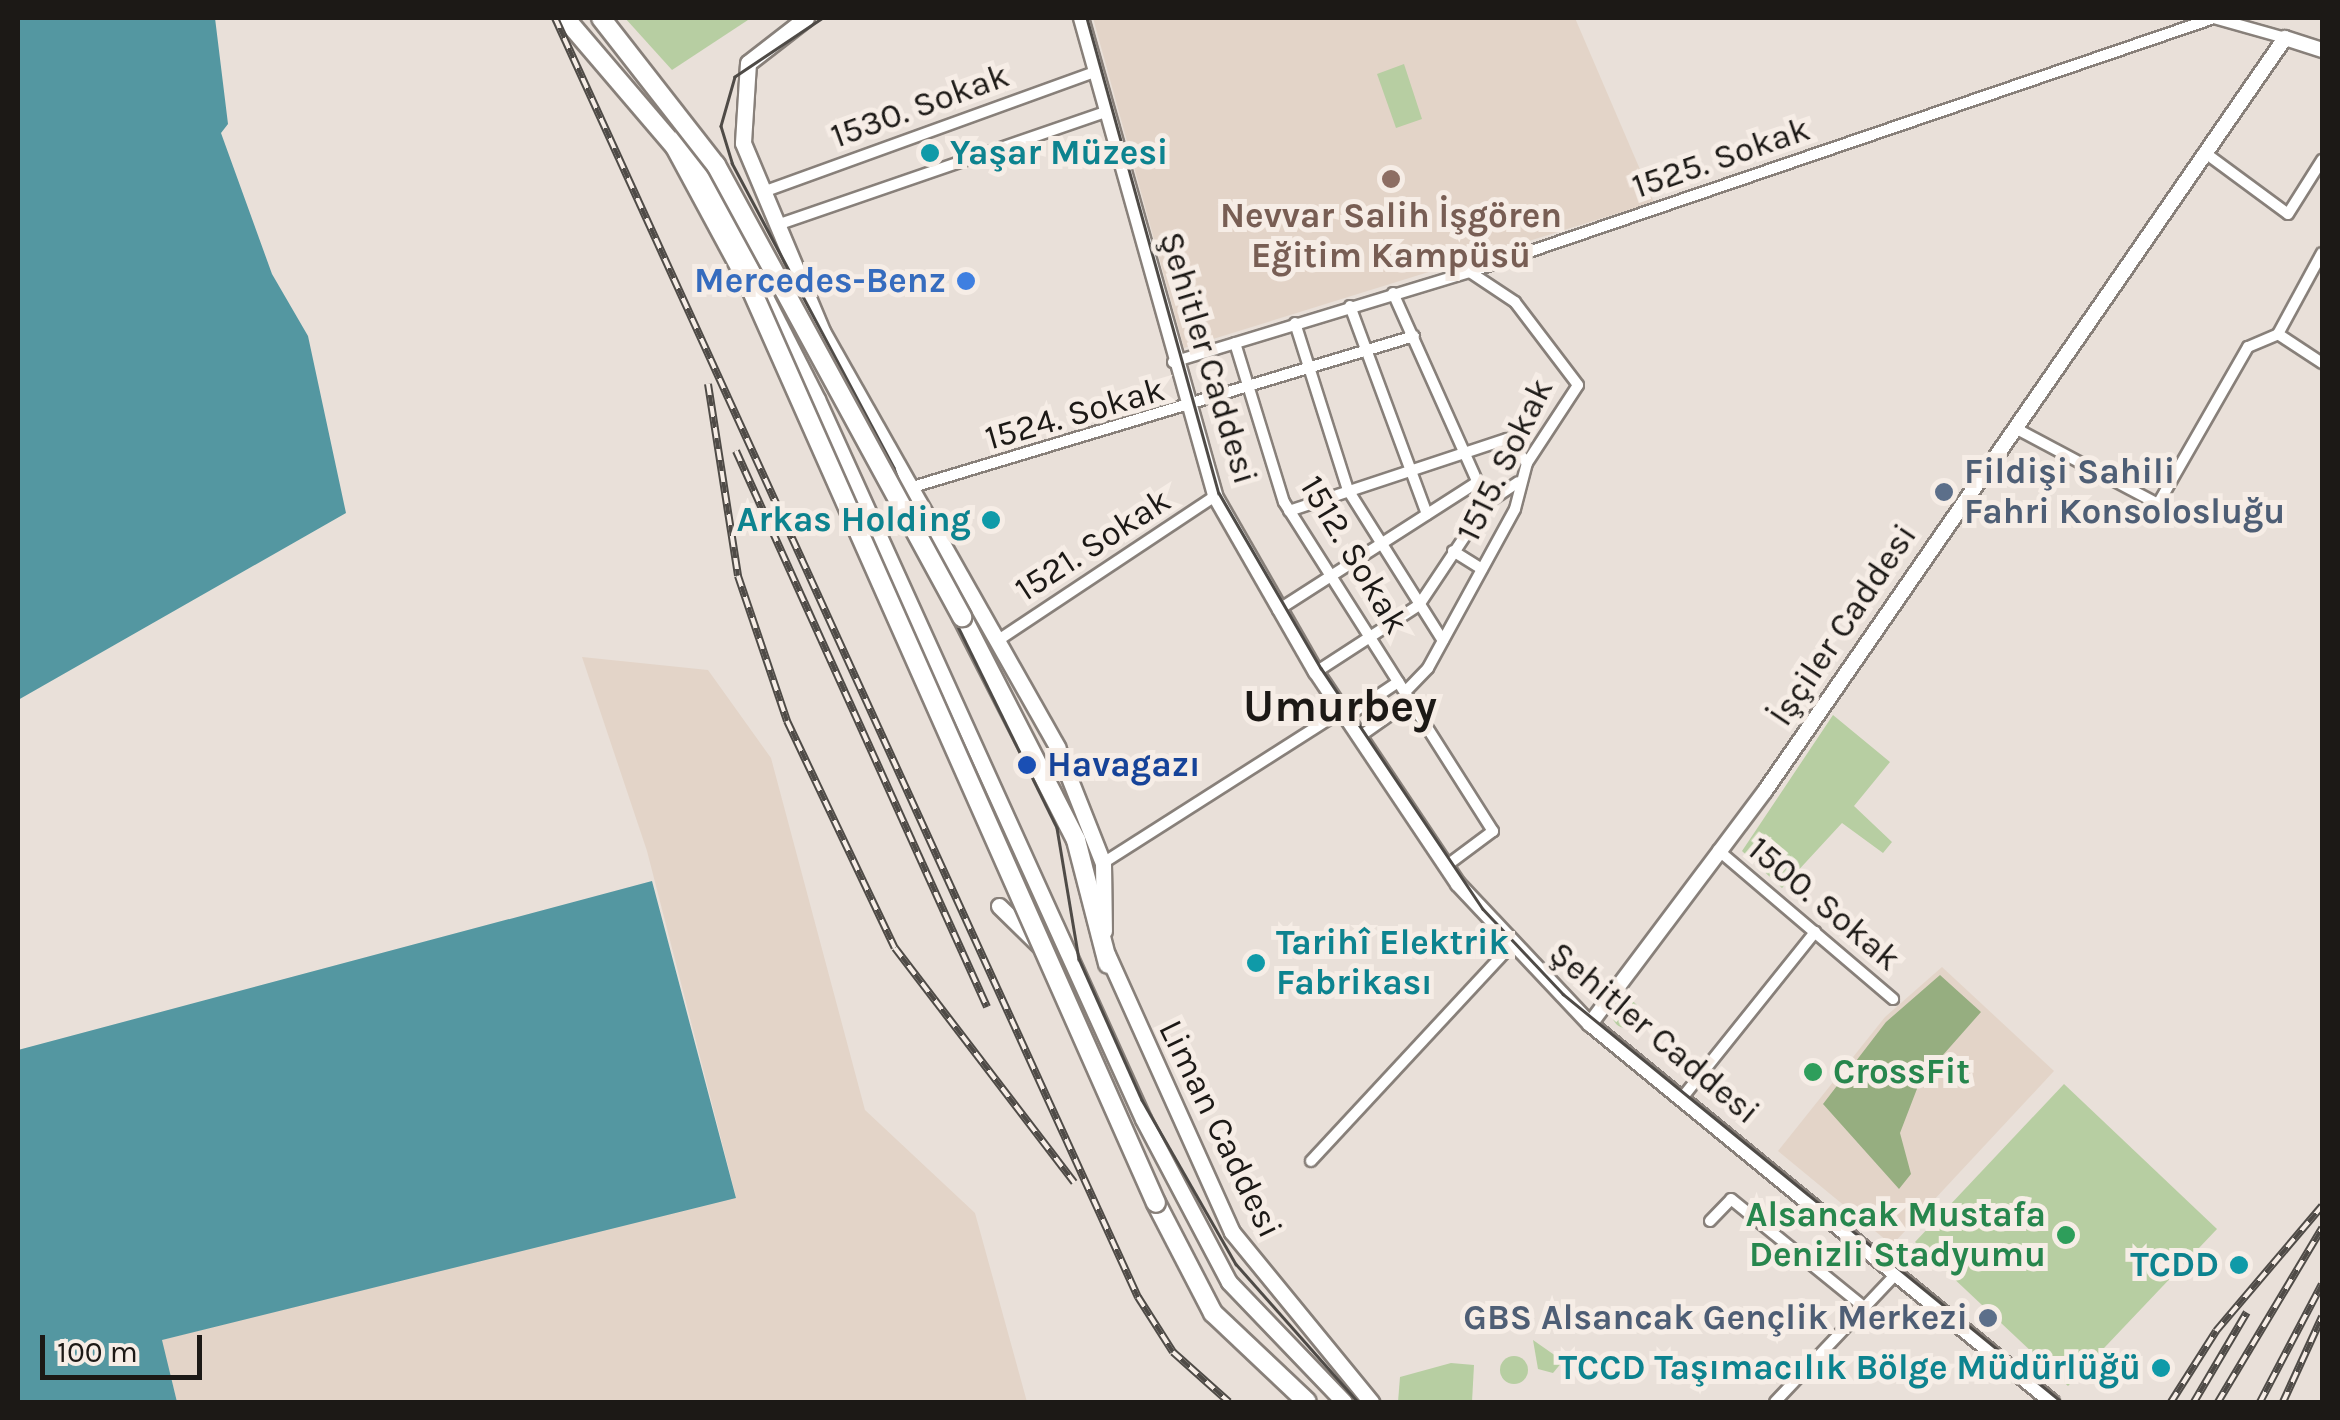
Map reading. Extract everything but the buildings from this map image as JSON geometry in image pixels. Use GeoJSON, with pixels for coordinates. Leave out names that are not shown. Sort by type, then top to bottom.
{"type":"FeatureCollection","features":[{"type":"Feature","properties":{"kind":"highway"},"geometry":{"type":"LineString","coordinates":[[565,18],[649,111],[722,229],[1156,1203],[1213,1313],[1307,1402]]}},
{"type":"Feature","properties":{"kind":"highway"},"geometry":{"type":"LineString","coordinates":[[604,18],[716,165],[1076,840],[1108,964]]}},
{"type":"Feature","properties":{"kind":"main road"},"geometry":{"type":"LineString","coordinates":[[604,18],[748,254],[1080,985],[1229,1282],[1344,1402]]}},
{"type":"Feature","properties":{"kind":"main road"},"geometry":{"type":"LineString","coordinates":[[806,18],[761,48],[740,89],[743,143],[823,333],[916,486],[1000,638],[1104,863],[1108,964]]}},
{"type":"Feature","properties":{"kind":"main road"},"geometry":{"type":"LineString","coordinates":[[999,906],[1080,985]]}},
{"type":"Feature","properties":{"kind":"main road","name":"Liman Caddesi"},"geometry":{"type":"LineString","coordinates":[[1108,964],[1232,1232],[1371,1402]]}},
{"type":"Feature","properties":{"kind":"street","name":"Şehitler Caddesi"},"geometry":{"type":"LineString","coordinates":[[1081,18],[1172,362],[1215,496],[1316,672],[1446,866],[1510,947],[1590,1024],[2052,1402]]}},
{"type":"Feature","properties":{"kind":"street","name":"1525. Sokak"},"geometry":{"type":"LineString","coordinates":[[1172,362],[1392,292],[1470,272],[2214,18],[2286,38]]}},
{"type":"Feature","properties":{"kind":"street"},"geometry":{"type":"LineString","coordinates":[[2286,38],[2322,50]]}},
{"type":"Feature","properties":{"kind":"street","name":"İşçiler Caddesi"},"geometry":{"type":"LineString","coordinates":[[1590,1024],[1718,850],[2286,38]]}},
{"type":"Feature","properties":{"kind":"street","name":"1530. Sokak"},"geometry":{"type":"LineString","coordinates":[[763,192],[1096,72]]}},
{"type":"Feature","properties":{"kind":"street"},"geometry":{"type":"LineString","coordinates":[[777,225],[1106,112]]}},
{"type":"Feature","properties":{"kind":"street"},"geometry":{"type":"LineString","coordinates":[[2204,152],[2288,214],[2322,160]]}},
{"type":"Feature","properties":{"kind":"street"},"geometry":{"type":"LineString","coordinates":[[2015,428],[2158,504],[2248,347],[2278,334],[2322,253]]}},
{"type":"Feature","properties":{"kind":"street","name":"1515. Sokak"},"geometry":{"type":"LineString","coordinates":[[1359,737],[1404,692],[1443,642],[1515,509],[1518,482],[1527,463],[1578,385],[1515,302],[1470,272]]}},
{"type":"Feature","properties":{"kind":"street"},"geometry":{"type":"LineString","coordinates":[[1392,292],[1487,503]]}},
{"type":"Feature","properties":{"kind":"street"},"geometry":{"type":"LineString","coordinates":[[1350,306],[1426,514]]}},
{"type":"Feature","properties":{"kind":"street"},"geometry":{"type":"LineString","coordinates":[[1295,323],[1348,490],[1443,642]]}},
{"type":"Feature","properties":{"kind":"street"},"geometry":{"type":"LineString","coordinates":[[2278,334],[2322,363]]}},
{"type":"Feature","properties":{"kind":"street","name":"1524. Sokak"},"geometry":{"type":"LineString","coordinates":[[916,486],[1186,411],[1414,336]]}},
{"type":"Feature","properties":{"kind":"street","name":"1512. Sokak"},"geometry":{"type":"LineString","coordinates":[[1234,343],[1288,511],[1493,831],[1446,866]]}},
{"type":"Feature","properties":{"kind":"street"},"geometry":{"type":"LineString","coordinates":[[1288,511],[1506,439],[1527,463]]}},
{"type":"Feature","properties":{"kind":"street"},"geometry":{"type":"LineString","coordinates":[[1278,610],[1476,482]]}},
{"type":"Feature","properties":{"kind":"street"},"geometry":{"type":"LineString","coordinates":[[1316,672],[1419,605],[1487,503],[1518,482]]}},
{"type":"Feature","properties":{"kind":"street","name":"1521. Sokak"},"geometry":{"type":"LineString","coordinates":[[1000,638],[1215,496]]}},
{"type":"Feature","properties":{"kind":"street"},"geometry":{"type":"LineString","coordinates":[[1453,551],[1482,569]]}},
{"type":"Feature","properties":{"kind":"street"},"geometry":{"type":"LineString","coordinates":[[1104,863],[1344,714],[1404,692]]}},
{"type":"Feature","properties":{"kind":"street","name":"1500. Sokak"},"geometry":{"type":"LineString","coordinates":[[1718,850],[1894,999]]}},
{"type":"Feature","properties":{"kind":"street"},"geometry":{"type":"LineString","coordinates":[[1682,1098],[1814,932]]}},
{"type":"Feature","properties":{"kind":"street"},"geometry":{"type":"LineString","coordinates":[[1312,1161],[1510,947]]}},
{"type":"Feature","properties":{"kind":"street"},"geometry":{"type":"LineString","coordinates":[[1710,1220],[1731,1199],[1865,1308]]}},
{"type":"Feature","properties":{"kind":"street"},"geometry":{"type":"LineString","coordinates":[[1774,1402],[1834,1343],[1896,1273]]}},
{"type":"Feature","properties":{"kind":"shaded area","name":"Nevvar Salih İşgören Eğitim Kampüsü"},"geometry":{"type":"Polygon","coordinates":[[[1093,18],[1575,18],[1654,202],[1184,348],[1093,18]]]}},
{"type":"Feature","properties":{"kind":"shaded area"},"geometry":{"type":"Polygon","coordinates":[[[582,657],[708,670],[771,758],[865,1110],[975,1213],[1027,1402],[177,1402],[161,1340],[736,1197],[647,851],[582,657]]]}},
{"type":"Feature","properties":{"kind":"shaded area"},"geometry":{"type":"Polygon","coordinates":[[[1942,967],[2054,1071],[1892,1245],[1778,1151],[1885,1017],[1942,967]]]}},
{"type":"Feature","properties":{"kind":"green space"},"geometry":{"type":"Polygon","coordinates":[[[625,18],[751,18],[672,70],[625,18]]]}},
{"type":"Feature","properties":{"kind":"green space"},"geometry":{"type":"Polygon","coordinates":[[[1404,64],[1422,119],[1396,128],[1377,74],[1404,64]]]}},
{"type":"Feature","properties":{"kind":"green space"},"geometry":{"type":"Polygon","coordinates":[[[1833,715],[1890,762],[1854,806],[1892,842],[1883,853],[1842,823],[1782,888],[1742,851],[1833,715]]]}},
{"type":"Feature","properties":{"kind":"green space"},"geometry":{"type":"Polygon","coordinates":[[[1940,975],[1981,1012],[1920,1081],[1900,1133],[1911,1174],[1899,1189],[1823,1104],[1886,1022],[1940,975]]]}},
{"type":"Feature","properties":{"kind":"green space"},"geometry":{"type":"Polygon","coordinates":[[[1626,1000],[1636,1004],[1640,1014],[1636,1024],[1626,1028],[1616,1024],[1612,1014],[1616,1004],[1626,1000]]]}},
{"type":"Feature","properties":{"kind":"green space","name":"Alsancak Mustafa Denizli Stadyumu"},"geometry":{"type":"Polygon","coordinates":[[[2064,1084],[2217,1229],[2068,1386],[1915,1242],[2064,1084]]]}},
{"type":"Feature","properties":{"kind":"green space"},"geometry":{"type":"Polygon","coordinates":[[[1533,1340],[1563,1361],[1553,1373],[1538,1369],[1533,1340]]]}},
{"type":"Feature","properties":{"kind":"green space"},"geometry":{"type":"Polygon","coordinates":[[[1514,1356],[1524,1360],[1528,1370],[1524,1380],[1514,1384],[1504,1380],[1500,1370],[1504,1360],[1514,1356]]]}},
{"type":"Feature","properties":{"kind":"green space"},"geometry":{"type":"Polygon","coordinates":[[[1451,1363],[1474,1365],[1472,1402],[1398,1402],[1400,1377],[1451,1363]]]}},
{"type":"Feature","properties":{"kind":"water"},"geometry":{"type":"Polygon","coordinates":[[[18,18],[215,18],[228,124],[221,133],[272,274],[308,336],[346,513],[18,700],[18,18]]]}},
{"type":"Feature","properties":{"kind":"water"},"geometry":{"type":"Polygon","coordinates":[[[652,881],[736,1198],[162,1340],[177,1402],[18,1402],[18,1050],[652,881]]]}},
{"type":"Feature","properties":{"kind":"tram line"},"geometry":{"type":"LineString","coordinates":[[823,18],[735,77],[721,126],[732,163],[894,468],[946,602],[1057,828],[1079,959],[1142,1100],[1236,1264],[1358,1402]]}},
{"type":"Feature","properties":{"kind":"tram line"},"geometry":{"type":"LineString","coordinates":[[1087,18],[1219,493],[1321,668],[1483,909],[1563,994],[2062,1402]]}},
{"type":"Feature","properties":{"kind":"railway"},"geometry":{"type":"LineString","coordinates":[[555,18],[1138,1297],[1173,1352],[1229,1402]]}},
{"type":"Feature","properties":{"kind":"railway"},"geometry":{"type":"LineString","coordinates":[[708,384],[738,576],[787,721],[895,948],[1074,1182]]}},
{"type":"Feature","properties":{"kind":"railway"},"geometry":{"type":"LineString","coordinates":[[736,451],[987,1007]]}},
{"type":"Feature","properties":{"kind":"railway"},"geometry":{"type":"LineString","coordinates":[[2171,1402],[2216,1331],[2322,1206]]}},
{"type":"Feature","properties":{"kind":"railway"},"geometry":{"type":"LineString","coordinates":[[2218,1402],[2322,1228]]}},
{"type":"Feature","properties":{"kind":"railway"},"geometry":{"type":"LineString","coordinates":[[2260,1402],[2322,1284]]}},
{"type":"Feature","properties":{"kind":"railway"},"geometry":{"type":"LineString","coordinates":[[2194,1402],[2247,1312]]}},
{"type":"Feature","properties":{"kind":"railway"},"geometry":{"type":"LineString","coordinates":[[2283,1402],[2322,1317]]}},
{"type":"Feature","properties":{"kind":"place","name":"Yaşar Müzesi"},"geometry":{"type":"Point","coordinates":[930,153]}},
{"type":"Feature","properties":{"kind":"place","name":"Nevvar Salih İşgören Eğitim Kampüsü"},"geometry":{"type":"Point","coordinates":[1391,179]}},
{"type":"Feature","properties":{"kind":"place","name":"Mercedes-Benz"},"geometry":{"type":"Point","coordinates":[966,281]}},
{"type":"Feature","properties":{"kind":"place","name":"Fildişi Sahili Fahri Konsolosluğu"},"geometry":{"type":"Point","coordinates":[1944,492]}},
{"type":"Feature","properties":{"kind":"place","name":"Arkas Holding"},"geometry":{"type":"Point","coordinates":[991,520]}},
{"type":"Feature","properties":{"kind":"place","name":"Havagazı"},"geometry":{"type":"Point","coordinates":[1027,765]}},
{"type":"Feature","properties":{"kind":"place","name":"Tarihî Elektrik Fabrikası"},"geometry":{"type":"Point","coordinates":[1256,963]}},
{"type":"Feature","properties":{"kind":"place","name":"CrossFit"},"geometry":{"type":"Point","coordinates":[1813,1072]}},
{"type":"Feature","properties":{"kind":"place","name":"Alsancak Mustafa Denizli Stadyumu"},"geometry":{"type":"Point","coordinates":[2066,1235]}},
{"type":"Feature","properties":{"kind":"place","name":"TCDD"},"geometry":{"type":"Point","coordinates":[2239,1265]}},
{"type":"Feature","properties":{"kind":"place","name":"GBS Alsancak Gençlik Merkezi"},"geometry":{"type":"Point","coordinates":[1988,1318]}},
{"type":"Feature","properties":{"kind":"place","name":"TCCD Taşımacılık Bölge Müdürlüğü"},"geometry":{"type":"Point","coordinates":[2161,1368]}},
{"type":"Feature","properties":{"kind":"district","name":"Umurbey"},"geometry":{"type":"Point","coordinates":[1340,707]}}]}
